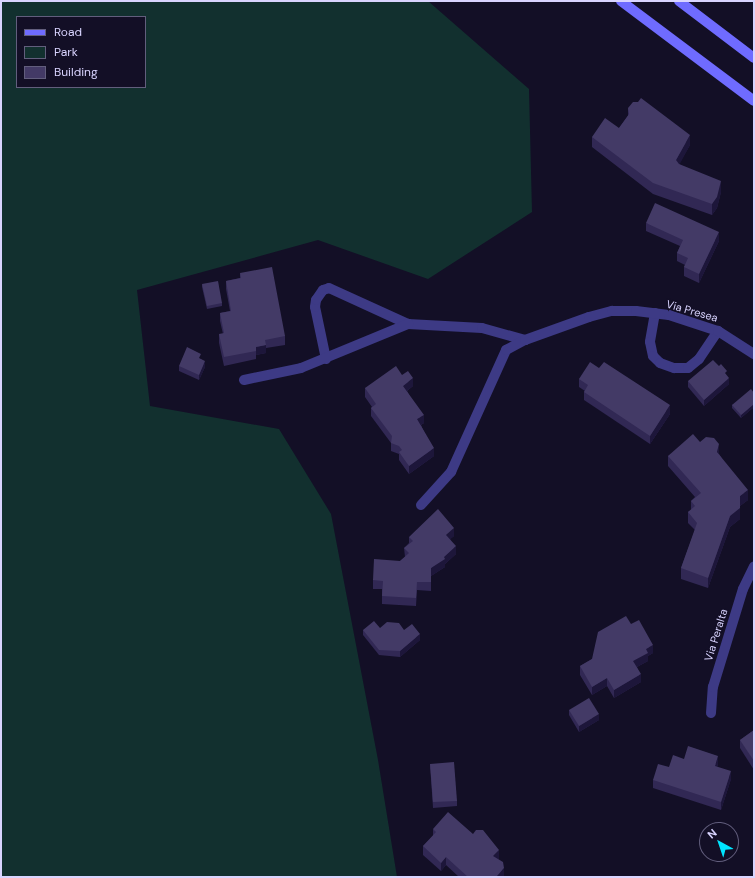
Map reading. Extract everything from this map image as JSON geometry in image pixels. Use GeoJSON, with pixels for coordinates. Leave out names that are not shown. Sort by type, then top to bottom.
{"type":"FeatureCollection","features":[{"type":"Feature","properties":{"kind":"main road"},"geometry":{"type":"LineString","coordinates":[[621,1],[754,100]]}},
{"type":"Feature","properties":{"kind":"main road"},"geometry":{"type":"LineString","coordinates":[[679,1],[754,58]]}},
{"type":"Feature","properties":{"kind":"street"},"geometry":{"type":"LineString","coordinates":[[326,359],[315,307],[316,300],[323,290],[329,288],[408,324],[482,328],[525,340]]}},
{"type":"Feature","properties":{"kind":"street","name":"Via Presea"},"geometry":{"type":"LineString","coordinates":[[422,505],[451,472],[506,350],[525,340],[612,311],[654,313],[669,315],[718,331],[754,354]]}},
{"type":"Feature","properties":{"kind":"street"},"geometry":{"type":"LineString","coordinates":[[654,313],[650,342],[653,356],[660,363],[674,368],[688,368],[699,359],[718,331]]}},
{"type":"Feature","properties":{"kind":"street"},"geometry":{"type":"LineString","coordinates":[[244,380],[301,368],[408,324]]}},
{"type":"Feature","properties":{"kind":"street","name":"Via Peralta"},"geometry":{"type":"LineString","coordinates":[[711,713],[713,687],[743,589],[754,566]]}},
{"type":"Feature","properties":{"kind":"green space"},"geometry":{"type":"Polygon","coordinates":[[[1,1],[428,1],[529,89],[532,212],[428,279],[318,240],[137,290],[150,406],[279,429],[331,514],[378,760],[397,877],[1,877],[1,1]]]}},
{"type":"Feature","properties":{"kind":"building"},"geometry":{"type":"Polygon","coordinates":[[[641,98],[690,135],[676,160],[679,164],[721,181],[717,197],[712,204],[653,183],[592,137],[605,118],[619,128],[629,114],[628,108],[633,102],[638,102],[641,98]]]}},
{"type":"Feature","properties":{"kind":"building"},"geometry":{"type":"Polygon","coordinates":[[[655,203],[719,232],[699,274],[684,267],[688,258],[677,253],[683,240],[646,223],[655,203]]]}},
{"type":"Feature","properties":{"kind":"building"},"geometry":{"type":"Polygon","coordinates":[[[272,267],[285,336],[265,340],[266,345],[256,347],[256,351],[224,357],[219,334],[224,333],[220,313],[231,311],[226,281],[241,278],[240,273],[272,267]]]}},
{"type":"Feature","properties":{"kind":"building"},"geometry":{"type":"Polygon","coordinates":[[[218,281],[222,303],[207,306],[202,284],[218,281]]]}},
{"type":"Feature","properties":{"kind":"building"},"geometry":{"type":"Polygon","coordinates":[[[187,347],[201,354],[199,358],[205,361],[199,375],[179,366],[187,347]]]}},
{"type":"Feature","properties":{"kind":"building"},"geometry":{"type":"Polygon","coordinates":[[[713,360],[719,366],[721,364],[727,371],[725,373],[729,378],[704,400],[688,381],[713,360]]]}},
{"type":"Feature","properties":{"kind":"building"},"geometry":{"type":"Polygon","coordinates":[[[590,362],[599,368],[604,362],[670,405],[650,436],[584,392],[588,385],[579,379],[590,362]]]}},
{"type":"Feature","properties":{"kind":"building"},"geometry":{"type":"Polygon","coordinates":[[[396,366],[402,375],[408,371],[413,378],[403,386],[424,415],[417,419],[434,448],[409,466],[399,452],[402,450],[399,446],[391,443],[392,436],[371,408],[376,404],[365,388],[396,366]]]}},
{"type":"Feature","properties":{"kind":"building"},"geometry":{"type":"Polygon","coordinates":[[[751,389],[754,393],[754,404],[741,415],[732,405],[751,389]]]}},
{"type":"Feature","properties":{"kind":"building"},"geometry":{"type":"Polygon","coordinates":[[[693,434],[700,442],[706,437],[714,438],[719,444],[717,452],[748,490],[740,496],[740,508],[730,516],[708,578],[681,568],[697,523],[688,512],[695,506],[691,501],[701,493],[668,456],[693,434]]]}},
{"type":"Feature","properties":{"kind":"building"},"geometry":{"type":"Polygon","coordinates":[[[438,509],[454,528],[446,535],[456,546],[444,557],[445,559],[431,568],[431,582],[417,582],[416,598],[382,596],[383,581],[373,580],[374,559],[400,561],[409,553],[404,548],[413,541],[409,537],[438,509]]]}},
{"type":"Feature","properties":{"kind":"building"},"geometry":{"type":"Polygon","coordinates":[[[626,616],[631,624],[639,620],[653,645],[646,649],[648,653],[633,661],[641,674],[614,690],[607,678],[592,687],[580,666],[592,659],[598,632],[626,616]]]}},
{"type":"Feature","properties":{"kind":"building"},"geometry":{"type":"Polygon","coordinates":[[[374,621],[380,628],[387,622],[399,623],[404,630],[412,624],[420,634],[400,651],[379,650],[363,630],[374,621]]]}},
{"type":"Feature","properties":{"kind":"building"},"geometry":{"type":"Polygon","coordinates":[[[589,698],[599,714],[579,726],[569,710],[589,698]]]}},
{"type":"Feature","properties":{"kind":"building"},"geometry":{"type":"Polygon","coordinates":[[[754,730],[754,761],[740,740],[754,730]]]}},
{"type":"Feature","properties":{"kind":"building"},"geometry":{"type":"Polygon","coordinates":[[[688,746],[718,756],[715,766],[731,771],[721,802],[653,780],[658,764],[669,767],[673,755],[684,759],[688,746]]]}},
{"type":"Feature","properties":{"kind":"building"},"geometry":{"type":"Polygon","coordinates":[[[454,762],[457,801],[433,802],[430,764],[454,762]]]}},
{"type":"Feature","properties":{"kind":"building"},"geometry":{"type":"Polygon","coordinates":[[[448,812],[473,834],[476,830],[483,830],[499,850],[493,856],[503,862],[504,868],[496,877],[468,877],[446,857],[441,863],[423,846],[436,832],[433,829],[448,812]]]}}]}
